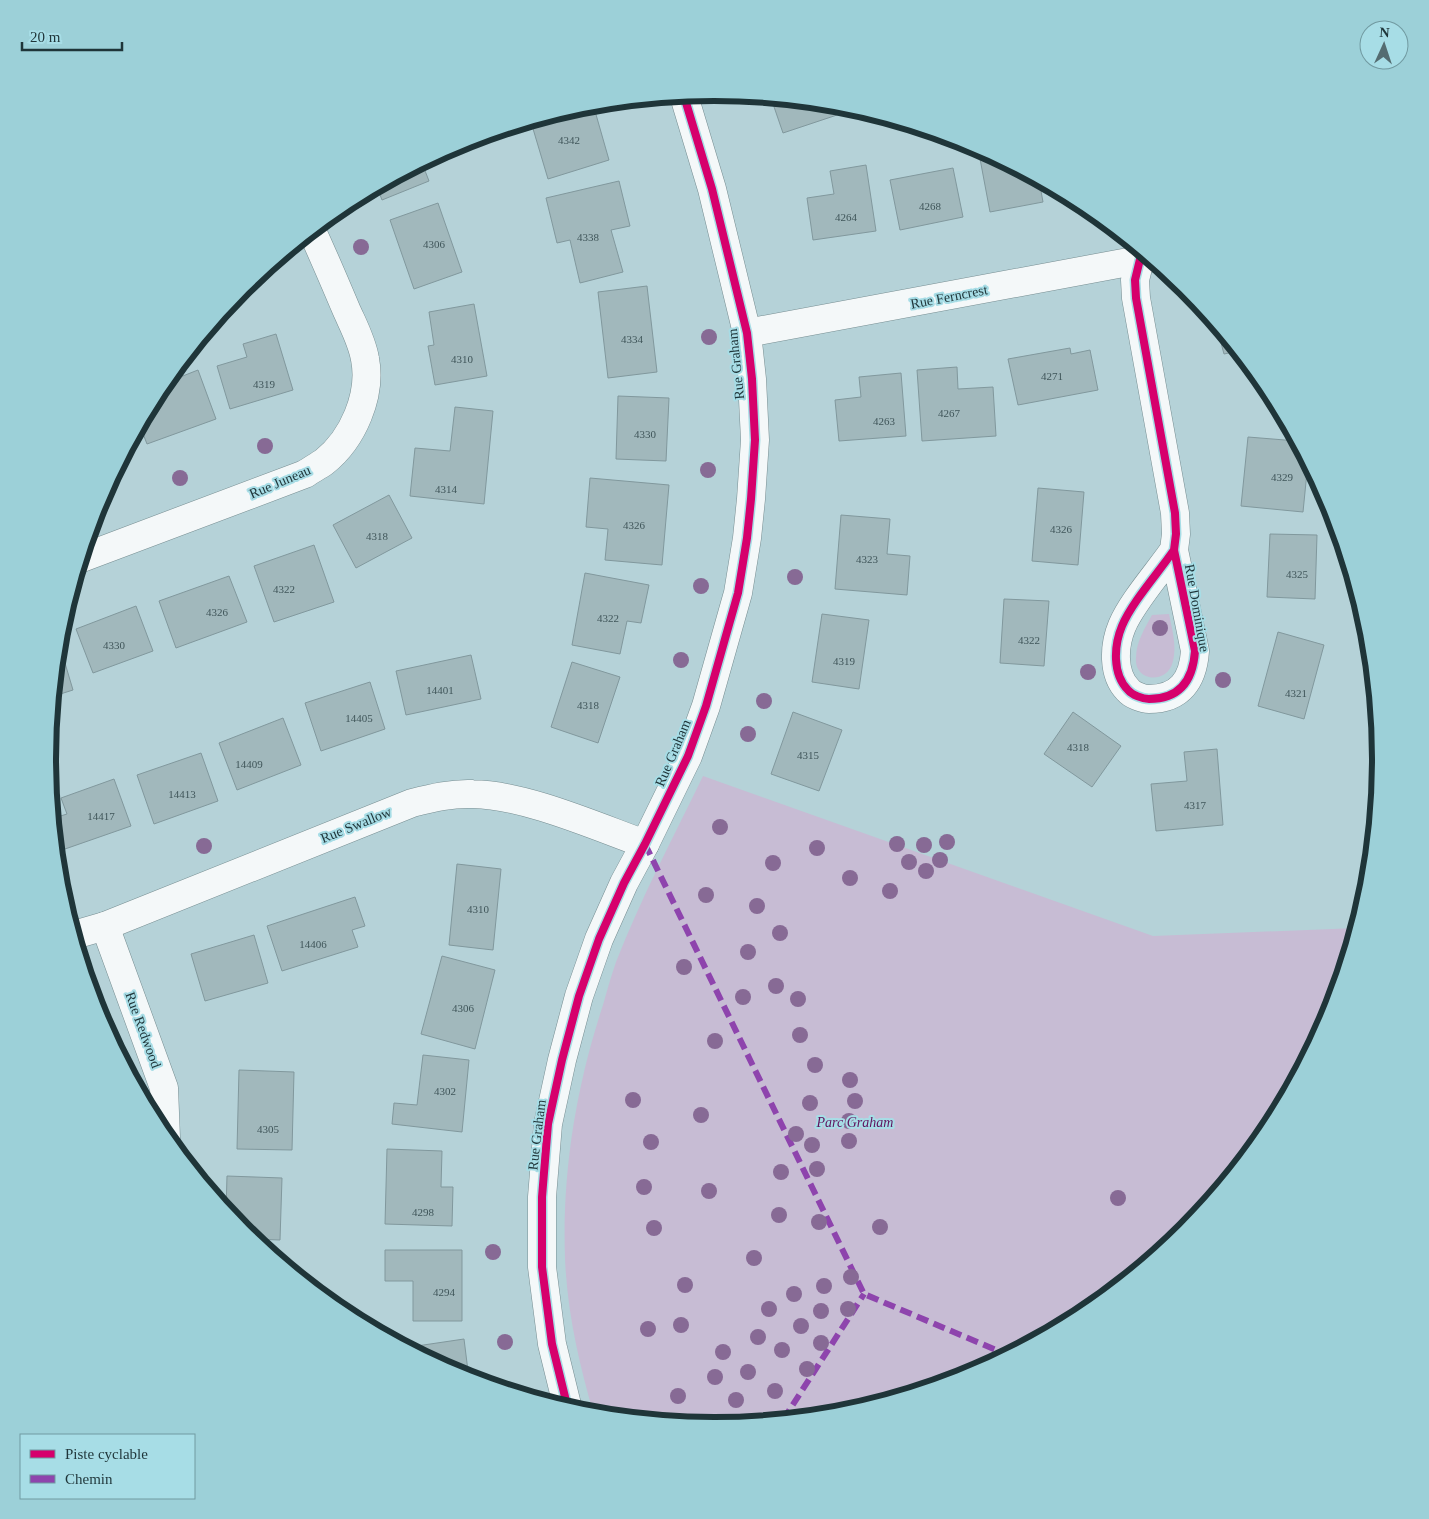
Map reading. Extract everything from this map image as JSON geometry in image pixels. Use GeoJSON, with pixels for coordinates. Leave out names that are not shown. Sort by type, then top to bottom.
{"type":"FeatureCollection","features":[{"type":"Feature","properties":{"kind":"street","name":"Rue Graham"},"geometry":{"type":"LineString","coordinates":[[566,1400],[552,1344],[542,1267],[542,1197],[548,1124],[579,996],[599,939],[624,883],[688,756],[706,706],[738,594],[747,538],[755,440],[747,333],[712,189],[686,102]]}},
{"type":"Feature","properties":{"kind":"street","name":"Rue Juneau"},"geometry":{"type":"LineString","coordinates":[[89,555],[305,474],[325,461],[340,446],[352,428],[363,405],[367,380],[366,359],[359,338],[314,237]]}},
{"type":"Feature","properties":{"kind":"street","name":"Rue Ferncrest"},"geometry":{"type":"LineString","coordinates":[[747,333],[1140,258]]}},
{"type":"Feature","properties":{"kind":"street","name":"Rue Dominique"},"geometry":{"type":"LineString","coordinates":[[1143,260],[1135,280],[1136,298],[1175,513],[1176,534],[1174,550],[1194,644],[1194,667],[1187,681],[1176,692],[1161,699],[1145,699],[1129,692],[1120,678],[1116,662],[1116,645],[1122,625],[1131,610],[1174,550]]}},
{"type":"Feature","properties":{"kind":"street","name":"Rue Swallow"},"geometry":{"type":"LineString","coordinates":[[80,933],[105,926],[412,803],[444,795],[473,794],[501,797],[543,808],[645,844]]}},
{"type":"Feature","properties":{"kind":"street","name":"Rue Redwood"},"geometry":{"type":"LineString","coordinates":[[105,926],[164,1088],[165,1122]]}},
{"type":"Feature","properties":{"kind":"green space"},"geometry":{"type":"Polygon","coordinates":[[[1169,614],[1174,643],[1173,661],[1170,669],[1165,674],[1152,678],[1140,672],[1137,666],[1136,652],[1139,641],[1152,615],[1169,614]]]}},
{"type":"Feature","properties":{"kind":"green space","name":"Parc Graham"},"geometry":{"type":"Polygon","coordinates":[[[703,776],[1153,936],[1350,928],[1338,971],[1323,1011],[1285,1089],[1262,1125],[1237,1160],[1180,1225],[1115,1282],[1044,1330],[966,1368],[926,1383],[843,1405],[800,1412],[714,1418],[671,1416],[591,1406],[583,1376],[568,1298],[565,1258],[566,1194],[578,1098],[593,1036],[616,962],[647,891],[703,776]]]}},
{"type":"Feature","properties":{"kind":"building"},"geometry":{"type":"Polygon","coordinates":[[[773,104],[841,114],[783,133],[773,104]]]}},
{"type":"Feature","properties":{"kind":"building"},"geometry":{"type":"Polygon","coordinates":[[[595,112],[609,160],[548,179],[533,127],[595,112]]]}},
{"type":"Feature","properties":{"kind":"building"},"geometry":{"type":"Polygon","coordinates":[[[980,157],[1040,187],[1043,202],[990,212],[980,157]]]}},
{"type":"Feature","properties":{"kind":"building"},"geometry":{"type":"Polygon","coordinates":[[[866,165],[876,231],[813,240],[807,198],[834,194],[830,171],[866,165]]]}},
{"type":"Feature","properties":{"kind":"building"},"geometry":{"type":"Polygon","coordinates":[[[424,168],[429,181],[382,200],[379,193],[424,168]]]}},
{"type":"Feature","properties":{"kind":"building"},"geometry":{"type":"Polygon","coordinates":[[[953,168],[963,217],[900,230],[890,180],[953,168]]]}},
{"type":"Feature","properties":{"kind":"building"},"geometry":{"type":"Polygon","coordinates":[[[619,181],[630,226],[611,230],[623,272],[580,283],[570,240],[557,243],[546,198],[619,181]]]}},
{"type":"Feature","properties":{"kind":"building"},"geometry":{"type":"Polygon","coordinates":[[[438,203],[462,272],[414,289],[390,220],[438,203]]]}},
{"type":"Feature","properties":{"kind":"building"},"geometry":{"type":"Polygon","coordinates":[[[647,286],[657,372],[608,378],[598,292],[647,286]]]}},
{"type":"Feature","properties":{"kind":"building"},"geometry":{"type":"Polygon","coordinates":[[[474,304],[487,376],[435,385],[428,346],[434,345],[429,312],[474,304]]]}},
{"type":"Feature","properties":{"kind":"building"},"geometry":{"type":"Polygon","coordinates":[[[276,334],[293,390],[230,409],[217,366],[247,357],[243,344],[276,334]]]}},
{"type":"Feature","properties":{"kind":"building"},"geometry":{"type":"Polygon","coordinates":[[[1220,338],[1232,352],[1224,354],[1220,338]]]}},
{"type":"Feature","properties":{"kind":"building"},"geometry":{"type":"Polygon","coordinates":[[[1070,348],[1071,354],[1090,350],[1098,390],[1018,405],[1008,359],[1070,348]]]}},
{"type":"Feature","properties":{"kind":"building"},"geometry":{"type":"Polygon","coordinates":[[[957,367],[958,389],[993,387],[996,436],[922,441],[917,370],[957,367]]]}},
{"type":"Feature","properties":{"kind":"building"},"geometry":{"type":"Polygon","coordinates":[[[198,370],[216,419],[147,444],[143,433],[179,378],[198,370]]]}},
{"type":"Feature","properties":{"kind":"building"},"geometry":{"type":"Polygon","coordinates":[[[901,373],[906,436],[839,441],[835,400],[861,397],[859,377],[901,373]]]}},
{"type":"Feature","properties":{"kind":"building"},"geometry":{"type":"Polygon","coordinates":[[[618,396],[669,398],[666,461],[616,459],[618,396]]]}},
{"type":"Feature","properties":{"kind":"building"},"geometry":{"type":"Polygon","coordinates":[[[455,407],[493,411],[484,504],[410,496],[415,448],[450,451],[455,407]]]}},
{"type":"Feature","properties":{"kind":"building"},"geometry":{"type":"Polygon","coordinates":[[[1248,437],[1291,440],[1307,472],[1303,512],[1241,506],[1248,437]]]}},
{"type":"Feature","properties":{"kind":"building"},"geometry":{"type":"Polygon","coordinates":[[[590,478],[669,485],[662,565],[605,560],[608,529],[586,527],[590,478]]]}},
{"type":"Feature","properties":{"kind":"building"},"geometry":{"type":"Polygon","coordinates":[[[1038,488],[1084,492],[1078,565],[1032,561],[1038,488]]]}},
{"type":"Feature","properties":{"kind":"building"},"geometry":{"type":"Polygon","coordinates":[[[389,495],[412,538],[356,568],[333,525],[389,495]]]}},
{"type":"Feature","properties":{"kind":"building"},"geometry":{"type":"Polygon","coordinates":[[[841,515],[890,519],[887,554],[910,556],[907,595],[835,589],[841,515]]]}},
{"type":"Feature","properties":{"kind":"building"},"geometry":{"type":"Polygon","coordinates":[[[1270,534],[1317,535],[1315,599],[1267,597],[1270,534]]]}},
{"type":"Feature","properties":{"kind":"building"},"geometry":{"type":"Polygon","coordinates":[[[314,545],[334,602],[274,622],[254,566],[314,545]]]}},
{"type":"Feature","properties":{"kind":"building"},"geometry":{"type":"Polygon","coordinates":[[[585,573],[649,585],[641,623],[627,621],[620,654],[572,645],[585,573]]]}},
{"type":"Feature","properties":{"kind":"building"},"geometry":{"type":"Polygon","coordinates":[[[229,576],[247,622],[176,648],[159,601],[229,576]]]}},
{"type":"Feature","properties":{"kind":"building"},"geometry":{"type":"Polygon","coordinates":[[[1004,599],[1049,601],[1044,666],[1000,663],[1004,599]]]}},
{"type":"Feature","properties":{"kind":"building"},"geometry":{"type":"Polygon","coordinates":[[[136,606],[153,651],[93,673],[76,629],[136,606]]]}},
{"type":"Feature","properties":{"kind":"building"},"geometry":{"type":"Polygon","coordinates":[[[822,614],[869,620],[859,689],[812,682],[822,614]]]}},
{"type":"Feature","properties":{"kind":"building"},"geometry":{"type":"Polygon","coordinates":[[[1278,632],[1324,645],[1304,719],[1258,706],[1278,632]]]}},
{"type":"Feature","properties":{"kind":"building"},"geometry":{"type":"Polygon","coordinates":[[[471,655],[481,699],[406,715],[396,671],[471,655]]]}},
{"type":"Feature","properties":{"kind":"building"},"geometry":{"type":"Polygon","coordinates":[[[64,660],[73,690],[60,694],[64,660]]]}},
{"type":"Feature","properties":{"kind":"building"},"geometry":{"type":"Polygon","coordinates":[[[572,662],[620,677],[598,743],[551,727],[572,662]]]}},
{"type":"Feature","properties":{"kind":"building"},"geometry":{"type":"Polygon","coordinates":[[[370,682],[385,729],[321,751],[305,703],[370,682]]]}},
{"type":"Feature","properties":{"kind":"building"},"geometry":{"type":"Polygon","coordinates":[[[793,712],[842,730],[819,791],[771,774],[793,712]]]}},
{"type":"Feature","properties":{"kind":"building"},"geometry":{"type":"Polygon","coordinates":[[[1073,712],[1121,746],[1092,787],[1044,754],[1073,712]]]}},
{"type":"Feature","properties":{"kind":"building"},"geometry":{"type":"Polygon","coordinates":[[[283,718],[301,765],[237,790],[219,743],[283,718]]]}},
{"type":"Feature","properties":{"kind":"building"},"geometry":{"type":"Polygon","coordinates":[[[1217,749],[1223,825],[1156,831],[1151,784],[1187,781],[1184,752],[1217,749]]]}},
{"type":"Feature","properties":{"kind":"building"},"geometry":{"type":"Polygon","coordinates":[[[201,753],[218,801],[154,824],[137,775],[201,753]]]}},
{"type":"Feature","properties":{"kind":"building"},"geometry":{"type":"Polygon","coordinates":[[[114,779],[131,826],[65,849],[61,839],[59,816],[67,814],[61,798],[114,779]]]}},
{"type":"Feature","properties":{"kind":"building"},"geometry":{"type":"Polygon","coordinates":[[[457,864],[501,869],[493,950],[449,945],[457,864]]]}},
{"type":"Feature","properties":{"kind":"building"},"geometry":{"type":"Polygon","coordinates":[[[355,897],[365,926],[352,930],[358,947],[282,971],[267,926],[355,897]]]}},
{"type":"Feature","properties":{"kind":"building"},"geometry":{"type":"Polygon","coordinates":[[[254,935],[268,983],[205,1001],[191,954],[254,935]]]}},
{"type":"Feature","properties":{"kind":"building"},"geometry":{"type":"Polygon","coordinates":[[[442,956],[495,970],[475,1049],[421,1034],[442,956]]]}},
{"type":"Feature","properties":{"kind":"building"},"geometry":{"type":"Polygon","coordinates":[[[423,1055],[469,1060],[462,1132],[392,1124],[394,1103],[417,1105],[423,1055]]]}},
{"type":"Feature","properties":{"kind":"building"},"geometry":{"type":"Polygon","coordinates":[[[239,1070],[294,1072],[292,1150],[237,1149],[239,1070]]]}},
{"type":"Feature","properties":{"kind":"building"},"geometry":{"type":"Polygon","coordinates":[[[387,1149],[442,1151],[441,1187],[453,1187],[452,1226],[385,1224],[387,1149]]]}},
{"type":"Feature","properties":{"kind":"building"},"geometry":{"type":"Polygon","coordinates":[[[227,1176],[282,1178],[280,1240],[264,1239],[226,1201],[227,1176]]]}},
{"type":"Feature","properties":{"kind":"building"},"geometry":{"type":"Polygon","coordinates":[[[385,1250],[462,1250],[462,1321],[413,1321],[413,1281],[385,1281],[385,1250]]]}},
{"type":"Feature","properties":{"kind":"building"},"geometry":{"type":"Polygon","coordinates":[[[464,1339],[468,1370],[423,1350],[416,1346],[464,1339]]]}},
{"type":"Feature","properties":{"kind":"marked path"},"geometry":{"type":"LineString","coordinates":[[645,844],[864,1294],[1001,1352]]}},
{"type":"Feature","properties":{"kind":"marked path"},"geometry":{"type":"LineString","coordinates":[[787,1413],[864,1294]]}},
{"type":"Feature","properties":{"kind":"cycle path"},"geometry":{"type":"LineString","coordinates":[[566,1400],[552,1344],[542,1267],[542,1197],[548,1124],[579,996],[599,939],[624,883],[688,756],[706,706],[738,593],[751,499],[755,440],[752,379],[747,333],[712,189],[686,102]]}},
{"type":"Feature","properties":{"kind":"cycle path"},"geometry":{"type":"LineString","coordinates":[[1140,258],[1135,280],[1136,298],[1175,513],[1176,534],[1174,550]]}},
{"type":"Feature","properties":{"kind":"cycle path"},"geometry":{"type":"LineString","coordinates":[[1174,550],[1195,651],[1194,661],[1188,679],[1183,686],[1169,696],[1149,699],[1130,692],[1119,676],[1116,659],[1117,642],[1122,626],[1132,607],[1174,550]]}}]}
